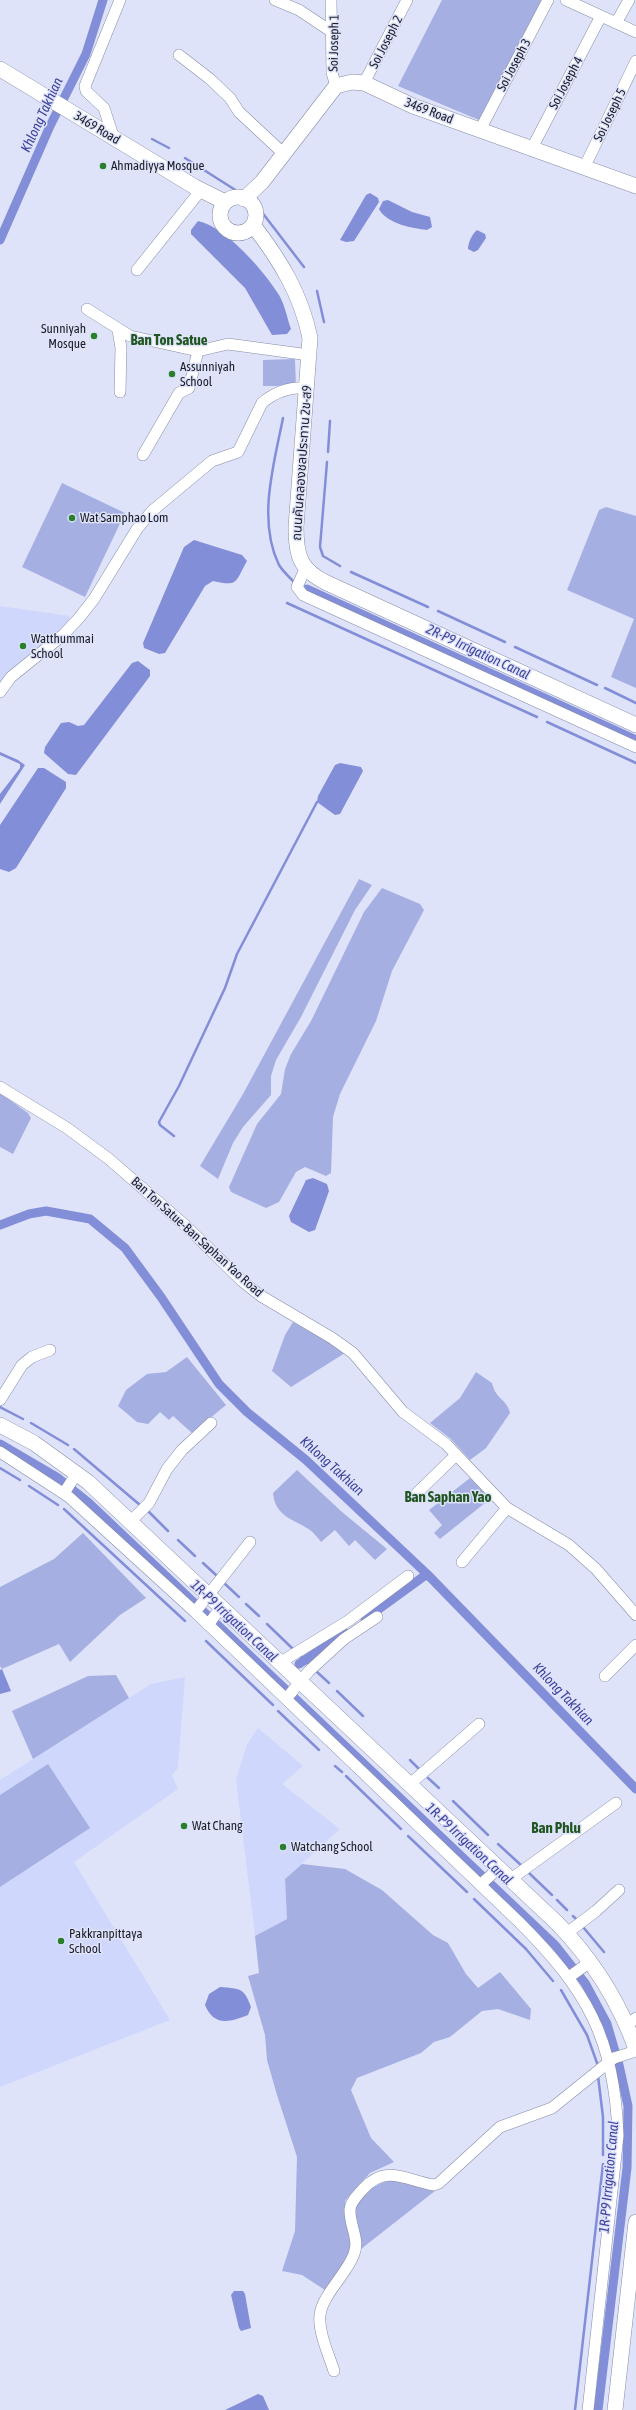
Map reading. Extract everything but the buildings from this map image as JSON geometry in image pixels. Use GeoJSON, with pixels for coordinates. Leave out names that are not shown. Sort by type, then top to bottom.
{"type":"FeatureCollection","features":[{"type":"Feature","properties":{"kind":"street"},"geometry":{"type":"LineString","coordinates":[[114,139],[104,108],[86,92],[85,86],[120,0]]}},
{"type":"Feature","properties":{"kind":"street"},"geometry":{"type":"LineString","coordinates":[[275,0],[299,10],[332,32]]}},
{"type":"Feature","properties":{"kind":"street"},"geometry":{"type":"LineString","coordinates":[[332,0],[332,13]]}},
{"type":"Feature","properties":{"kind":"street","name":"Soi Joseph 1"},"geometry":{"type":"LineString","coordinates":[[336,86],[332,73],[332,13],[339,0]]}},
{"type":"Feature","properties":{"kind":"street","name":"Soi Joseph 2"},"geometry":{"type":"LineString","coordinates":[[364,83],[407,0]]}},
{"type":"Feature","properties":{"kind":"street","name":"Soi Joseph 3"},"geometry":{"type":"LineString","coordinates":[[480,130],[548,0]]}},
{"type":"Feature","properties":{"kind":"street"},"geometry":{"type":"LineString","coordinates":[[566,0],[636,32]]}},
{"type":"Feature","properties":{"kind":"street"},"geometry":{"type":"LineString","coordinates":[[616,23],[628,0]]}},
{"type":"Feature","properties":{"kind":"street","name":"Soi Joseph 4"},"geometry":{"type":"LineString","coordinates":[[531,150],[601,16]]}},
{"type":"Feature","properties":{"kind":"street"},"geometry":{"type":"LineString","coordinates":[[178,56],[225,94],[239,112],[284,154]]}},
{"type":"Feature","properties":{"kind":"street","name":"Soi Joseph 5"},"geometry":{"type":"LineString","coordinates":[[584,168],[636,61]]}},
{"type":"Feature","properties":{"kind":"street","name":"3469 Road"},"geometry":{"type":"LineString","coordinates":[[0,69],[223,205]]}},
{"type":"Feature","properties":{"kind":"street","name":"3469 Road"},"geometry":{"type":"LineString","coordinates":[[336,86],[352,82],[364,83],[413,106],[531,150],[636,186]]}},
{"type":"Feature","properties":{"kind":"street"},"geometry":{"type":"LineString","coordinates":[[248,201],[336,86]]}},
{"type":"Feature","properties":{"kind":"street"},"geometry":{"type":"LineString","coordinates":[[137,270],[199,190]]}},
{"type":"Feature","properties":{"kind":"street"},"geometry":{"type":"LineString","coordinates":[[234,198],[248,201],[256,216],[250,228],[232,232],[224,227],[220,219],[223,205],[234,198]]}},
{"type":"Feature","properties":{"kind":"street","name":"ถนนคันคลองชลประทาน 2ข-ส9"},"geometry":{"type":"LineString","coordinates":[[250,228],[277,256],[290,280],[306,319],[310,338],[296,527],[296,543],[305,569]]}},
{"type":"Feature","properties":{"kind":"street"},"geometry":{"type":"LineString","coordinates":[[87,309],[118,330],[130,336],[198,351],[228,344],[309,355]]}},
{"type":"Feature","properties":{"kind":"street"},"geometry":{"type":"LineString","coordinates":[[118,330],[121,348],[120,392]]}},
{"type":"Feature","properties":{"kind":"street"},"geometry":{"type":"LineString","coordinates":[[143,455],[179,393],[189,388],[198,351]]}},
{"type":"Feature","properties":{"kind":"street"},"geometry":{"type":"LineString","coordinates":[[0,692],[11,677],[63,635],[79,618],[94,599],[137,529],[152,511],[206,465],[238,452],[262,403],[269,397],[290,389],[307,388]]}},
{"type":"Feature","properties":{"kind":"street"},"geometry":{"type":"LineString","coordinates":[[636,725],[327,583],[305,569],[297,587],[303,595],[636,747]]}},
{"type":"Feature","properties":{"kind":"street","name":"Ban Ton Satue-Ban Saphan Yao Road"},"geometry":{"type":"LineString","coordinates":[[0,1087],[67,1128],[108,1159],[187,1227],[256,1293],[332,1338],[353,1353],[403,1412],[434,1434],[507,1508],[569,1545],[614,1589],[636,1615]]}},
{"type":"Feature","properties":{"kind":"street"},"geometry":{"type":"LineString","coordinates":[[0,1400],[22,1365],[32,1357],[50,1350]]}},
{"type":"Feature","properties":{"kind":"street"},"geometry":{"type":"LineString","coordinates":[[131,1521],[149,1503],[167,1469],[182,1450],[210,1423]]}},
{"type":"Feature","properties":{"kind":"street"},"geometry":{"type":"LineString","coordinates":[[0,1425],[34,1443],[131,1521],[201,1604],[287,1698],[482,1884],[545,1948],[610,1992],[632,2027],[633,2051],[611,2059],[552,2108],[500,2127],[439,2183],[434,2185],[405,2176],[389,2175],[380,2177],[367,2185],[355,2197],[350,2209],[356,2244],[355,2251],[345,2272],[326,2300],[319,2316],[334,2371]]}},
{"type":"Feature","properties":{"kind":"street"},"geometry":{"type":"LineString","coordinates":[[0,1452],[65,1491],[201,1604],[214,1617],[282,1662],[299,1684],[410,1784],[496,1870],[511,1879],[567,1933],[598,2028],[611,2059],[617,2111],[618,2136],[588,2410]]}},
{"type":"Feature","properties":{"kind":"street"},"geometry":{"type":"LineString","coordinates":[[417,1493],[456,1455]]}},
{"type":"Feature","properties":{"kind":"street"},"geometry":{"type":"LineString","coordinates":[[65,1491],[75,1476]]}},
{"type":"Feature","properties":{"kind":"street"},"geometry":{"type":"LineString","coordinates":[[462,1562],[507,1508]]}},
{"type":"Feature","properties":{"kind":"street"},"geometry":{"type":"LineString","coordinates":[[201,1604],[250,1542]]}},
{"type":"Feature","properties":{"kind":"street"},"geometry":{"type":"LineString","coordinates":[[282,1662],[348,1621],[408,1576]]}},
{"type":"Feature","properties":{"kind":"street"},"geometry":{"type":"LineString","coordinates":[[287,1698],[344,1639],[377,1617]]}},
{"type":"Feature","properties":{"kind":"street"},"geometry":{"type":"LineString","coordinates":[[605,1676],[636,1644]]}},
{"type":"Feature","properties":{"kind":"street"},"geometry":{"type":"LineString","coordinates":[[410,1784],[479,1724]]}},
{"type":"Feature","properties":{"kind":"street"},"geometry":{"type":"LineString","coordinates":[[511,1879],[616,1803]]}},
{"type":"Feature","properties":{"kind":"street"},"geometry":{"type":"LineString","coordinates":[[482,1884],[496,1870]]}},
{"type":"Feature","properties":{"kind":"street"},"geometry":{"type":"LineString","coordinates":[[567,1933],[596,1911],[619,1890]]}},
{"type":"Feature","properties":{"kind":"street"},"geometry":{"type":"LineString","coordinates":[[615,2410],[636,2222]]}},
{"type":"Feature","properties":{"kind":"shaded area"},"geometry":{"type":"Polygon","coordinates":[[[442,0],[542,0],[479,120],[398,86],[442,0]]]}},
{"type":"Feature","properties":{"kind":"shaded area"},"geometry":{"type":"Polygon","coordinates":[[[370,193],[378,198],[379,202],[354,241],[346,242],[340,240],[366,195],[370,193]]]}},
{"type":"Feature","properties":{"kind":"shaded area"},"geometry":{"type":"Polygon","coordinates":[[[388,200],[412,212],[430,217],[432,227],[427,230],[394,222],[379,209],[383,201],[388,200]]]}},
{"type":"Feature","properties":{"kind":"shaded area"},"geometry":{"type":"Polygon","coordinates":[[[198,221],[220,231],[232,241],[243,251],[273,285],[283,303],[291,329],[287,334],[272,335],[245,288],[191,234],[191,230],[198,221]]]}},
{"type":"Feature","properties":{"kind":"shaded area"},"geometry":{"type":"Polygon","coordinates":[[[477,230],[485,234],[486,238],[478,250],[474,252],[468,249],[468,247],[472,236],[477,230]]]}},
{"type":"Feature","properties":{"kind":"shaded area"},"geometry":{"type":"Polygon","coordinates":[[[295,359],[296,386],[263,386],[263,360],[295,359]]]}},
{"type":"Feature","properties":{"kind":"shaded area"},"geometry":{"type":"Polygon","coordinates":[[[62,483],[125,513],[85,597],[22,567],[62,483]]]}},
{"type":"Feature","properties":{"kind":"shaded area"},"geometry":{"type":"Polygon","coordinates":[[[606,507],[636,516],[636,688],[611,677],[634,619],[567,590],[599,510],[606,507]]]}},
{"type":"Feature","properties":{"kind":"shaded area"},"geometry":{"type":"Polygon","coordinates":[[[194,540],[242,555],[247,561],[238,578],[232,583],[213,581],[205,586],[165,653],[159,654],[144,648],[143,643],[184,547],[194,540]]]}},
{"type":"Feature","properties":{"kind":"shaded area","name":"Watthummai School"},"geometry":{"type":"Polygon","coordinates":[[[0,606],[70,616],[67,627],[0,694],[0,606]]]}},
{"type":"Feature","properties":{"kind":"shaded area"},"geometry":{"type":"Polygon","coordinates":[[[138,661],[150,670],[150,676],[76,775],[68,774],[44,753],[45,747],[61,723],[69,722],[78,726],[84,725],[132,663],[138,661]]]}},
{"type":"Feature","properties":{"kind":"shaded area"},"geometry":{"type":"Polygon","coordinates":[[[0,752],[18,760],[25,765],[0,804],[0,794],[20,768],[20,764],[0,755],[0,752]]]}},
{"type":"Feature","properties":{"kind":"shaded area"},"geometry":{"type":"Polygon","coordinates":[[[340,763],[361,767],[363,771],[340,814],[335,815],[317,802],[318,796],[335,765],[340,763]]]}},
{"type":"Feature","properties":{"kind":"shaded area"},"geometry":{"type":"Polygon","coordinates":[[[38,768],[44,768],[66,782],[66,788],[16,868],[9,872],[0,869],[0,825],[38,768]]]}},
{"type":"Feature","properties":{"kind":"shaded area"},"geometry":{"type":"Polygon","coordinates":[[[359,879],[372,885],[355,910],[301,1017],[276,1060],[271,1076],[271,1095],[243,1127],[233,1143],[218,1179],[200,1166],[243,1094],[359,879]]]}},
{"type":"Feature","properties":{"kind":"shaded area"},"geometry":{"type":"Polygon","coordinates":[[[382,888],[420,904],[424,910],[392,971],[376,1021],[340,1094],[333,1117],[331,1173],[326,1176],[305,1167],[296,1172],[279,1202],[266,1208],[231,1192],[229,1187],[257,1124],[281,1094],[285,1069],[291,1054],[311,1021],[364,912],[382,888]]]}},
{"type":"Feature","properties":{"kind":"shaded area"},"geometry":{"type":"Polygon","coordinates":[[[0,1093],[28,1113],[31,1118],[13,1154],[0,1147],[0,1093]]]}},
{"type":"Feature","properties":{"kind":"shaded area"},"geometry":{"type":"Polygon","coordinates":[[[313,1178],[327,1184],[329,1191],[315,1230],[309,1232],[291,1222],[289,1216],[306,1180],[313,1178]]]}},
{"type":"Feature","properties":{"kind":"shaded area"},"geometry":{"type":"Polygon","coordinates":[[[293,1322],[345,1353],[291,1387],[272,1371],[285,1335],[293,1322]]]}},
{"type":"Feature","properties":{"kind":"shaded area"},"geometry":{"type":"Polygon","coordinates":[[[187,1357],[226,1405],[192,1433],[173,1416],[169,1420],[160,1412],[148,1424],[137,1422],[118,1406],[126,1390],[147,1374],[166,1372],[187,1357]]]}},
{"type":"Feature","properties":{"kind":"shaded area"},"geometry":{"type":"Polygon","coordinates":[[[476,1372],[492,1383],[496,1393],[509,1408],[510,1413],[486,1448],[470,1460],[451,1439],[430,1423],[460,1398],[476,1372]]]}},
{"type":"Feature","properties":{"kind":"shaded area"},"geometry":{"type":"Polygon","coordinates":[[[297,1470],[342,1512],[387,1549],[375,1560],[355,1540],[349,1546],[335,1530],[321,1542],[310,1530],[281,1512],[277,1507],[273,1493],[297,1470]]]}},
{"type":"Feature","properties":{"kind":"shaded area"},"geometry":{"type":"Polygon","coordinates":[[[470,1478],[490,1499],[440,1539],[434,1533],[442,1525],[429,1510],[470,1478]]]}},
{"type":"Feature","properties":{"kind":"shaded area"},"geometry":{"type":"Polygon","coordinates":[[[83,1533],[146,1598],[120,1615],[70,1662],[59,1644],[2,1669],[0,1666],[0,1587],[54,1559],[83,1533]]]}},
{"type":"Feature","properties":{"kind":"shaded area"},"geometry":{"type":"Polygon","coordinates":[[[2,1669],[11,1691],[0,1694],[0,1670],[2,1669]]]}},
{"type":"Feature","properties":{"kind":"shaded area"},"geometry":{"type":"Polygon","coordinates":[[[116,1675],[129,1698],[33,1759],[12,1711],[88,1676],[116,1675]]]}},
{"type":"Feature","properties":{"kind":"shaded area","name":"Pakkranpittaya School"},"geometry":{"type":"Polygon","coordinates":[[[185,1677],[178,1768],[172,1775],[178,1789],[74,1862],[170,2020],[0,2087],[0,1780],[151,1684],[185,1677]]]}},
{"type":"Feature","properties":{"kind":"shaded area","name":"Watchang School"},"geometry":{"type":"Polygon","coordinates":[[[258,1728],[303,1766],[282,1784],[340,1829],[285,1879],[287,1919],[255,1936],[236,1780],[247,1744],[258,1728]]]}},
{"type":"Feature","properties":{"kind":"shaded area"},"geometry":{"type":"Polygon","coordinates":[[[48,1764],[90,1828],[0,1887],[0,1795],[48,1764]]]}},
{"type":"Feature","properties":{"kind":"shaded area"},"geometry":{"type":"Polygon","coordinates":[[[302,1864],[345,1869],[382,1890],[433,1935],[448,1943],[466,1974],[478,1988],[500,1972],[531,2009],[530,2020],[498,2009],[482,2011],[450,2037],[434,2042],[421,2053],[357,2078],[351,2090],[371,2138],[394,2162],[370,2173],[345,2201],[353,2245],[349,2260],[328,2292],[302,2275],[282,2271],[295,2231],[297,2157],[267,2060],[265,2035],[248,1976],[259,1973],[255,1936],[287,1919],[285,1879],[302,1864]]]}},
{"type":"Feature","properties":{"kind":"shaded area"},"geometry":{"type":"Polygon","coordinates":[[[220,1987],[237,1989],[243,1992],[251,2007],[248,2015],[229,2021],[218,2020],[213,2017],[205,2005],[209,1994],[220,1987]]]}},
{"type":"Feature","properties":{"kind":"shaded area"},"geometry":{"type":"Polygon","coordinates":[[[397,2179],[435,2191],[361,2249],[354,2216],[354,2211],[359,2199],[364,2193],[377,2185],[397,2179]]]}},
{"type":"Feature","properties":{"kind":"shaded area"},"geometry":{"type":"Polygon","coordinates":[[[234,2291],[243,2291],[245,2294],[251,2328],[241,2331],[239,2328],[231,2295],[234,2291]]]}},
{"type":"Feature","properties":{"kind":"shaded area"},"geometry":{"type":"Polygon","coordinates":[[[258,2394],[263,2396],[269,2410],[225,2410],[258,2394]]]}},
{"type":"Feature","properties":{"kind":"waterway","name":"Khlong Takhian"},"geometry":{"type":"LineString","coordinates":[[0,240],[50,126],[86,54],[103,0]]}},
{"type":"Feature","properties":{"kind":"waterway"},"geometry":{"type":"LineString","coordinates":[[152,139],[169,148]]}},
{"type":"Feature","properties":{"kind":"waterway"},"geometry":{"type":"LineString","coordinates":[[185,158],[237,191]]}},
{"type":"Feature","properties":{"kind":"waterway"},"geometry":{"type":"LineString","coordinates":[[261,211],[304,267]]}},
{"type":"Feature","properties":{"kind":"waterway"},"geometry":{"type":"LineString","coordinates":[[317,291],[324,322]]}},
{"type":"Feature","properties":{"kind":"waterway"},"geometry":{"type":"LineString","coordinates":[[283,418],[269,492],[269,530],[272,548],[279,565],[293,581]]}},
{"type":"Feature","properties":{"kind":"waterway"},"geometry":{"type":"LineString","coordinates":[[328,452],[330,421]]}},
{"type":"Feature","properties":{"kind":"waterway"},"geometry":{"type":"LineString","coordinates":[[327,462],[320,547],[323,556],[340,566]]}},
{"type":"Feature","properties":{"kind":"waterway"},"geometry":{"type":"LineString","coordinates":[[351,572],[428,607]]}},
{"type":"Feature","properties":{"kind":"waterway","name":"2R-P9 Irrigation Canal"},"geometry":{"type":"LineString","coordinates":[[307,589],[636,740]]}},
{"type":"Feature","properties":{"kind":"waterway"},"geometry":{"type":"LineString","coordinates":[[287,603],[537,717]]}},
{"type":"Feature","properties":{"kind":"waterway"},"geometry":{"type":"LineString","coordinates":[[438,611],[505,642]]}},
{"type":"Feature","properties":{"kind":"waterway"},"geometry":{"type":"LineString","coordinates":[[515,647],[597,685]]}},
{"type":"Feature","properties":{"kind":"waterway"},"geometry":{"type":"LineString","coordinates":[[605,688],[636,703]]}},
{"type":"Feature","properties":{"kind":"waterway"},"geometry":{"type":"LineString","coordinates":[[547,722],[636,763]]}},
{"type":"Feature","properties":{"kind":"waterway"},"geometry":{"type":"LineString","coordinates":[[174,1136],[160,1125],[159,1122],[179,1086],[225,988],[237,954],[317,802]]}},
{"type":"Feature","properties":{"kind":"waterway","name":"Khlong Takhian"},"geometry":{"type":"LineString","coordinates":[[0,1225],[29,1214],[46,1211],[90,1219],[125,1248],[161,1297],[219,1384],[247,1412],[306,1460],[427,1574],[636,1789]]}},
{"type":"Feature","properties":{"kind":"waterway"},"geometry":{"type":"LineString","coordinates":[[0,1407],[23,1419]]}},
{"type":"Feature","properties":{"kind":"waterway"},"geometry":{"type":"LineString","coordinates":[[31,1423],[68,1445]]}},
{"type":"Feature","properties":{"kind":"waterway","name":"1R-P9 Irrigation Canal"},"geometry":{"type":"LineString","coordinates":[[0,1444],[58,1478],[89,1503],[555,1945],[585,1983],[607,2024],[619,2065],[628,2106],[627,2168],[598,2410]]}},
{"type":"Feature","properties":{"kind":"waterway"},"geometry":{"type":"LineString","coordinates":[[74,1449],[140,1505]]}},
{"type":"Feature","properties":{"kind":"waterway"},"geometry":{"type":"LineString","coordinates":[[0,1468],[20,1480]]}},
{"type":"Feature","properties":{"kind":"waterway"},"geometry":{"type":"LineString","coordinates":[[29,1486],[58,1505]]}},
{"type":"Feature","properties":{"kind":"waterway"},"geometry":{"type":"LineString","coordinates":[[64,1509],[185,1621]]}},
{"type":"Feature","properties":{"kind":"waterway"},"geometry":{"type":"LineString","coordinates":[[149,1512],[168,1531]]}},
{"type":"Feature","properties":{"kind":"waterway"},"geometry":{"type":"LineString","coordinates":[[178,1540],[195,1556]]}},
{"type":"Feature","properties":{"kind":"waterway"},"geometry":{"type":"LineString","coordinates":[[203,1563],[216,1575]]}},
{"type":"Feature","properties":{"kind":"waterway"},"geometry":{"type":"LineString","coordinates":[[365,1619],[427,1574]]}},
{"type":"Feature","properties":{"kind":"waterway"},"geometry":{"type":"LineString","coordinates":[[224,1583],[239,1597]]}},
{"type":"Feature","properties":{"kind":"waterway"},"geometry":{"type":"LineString","coordinates":[[246,1604],[259,1616]]}},
{"type":"Feature","properties":{"kind":"waterway"},"geometry":{"type":"LineString","coordinates":[[267,1624],[293,1649]]}},
{"type":"Feature","properties":{"kind":"waterway"},"geometry":{"type":"LineString","coordinates":[[299,1664],[345,1633]]}},
{"type":"Feature","properties":{"kind":"waterway"},"geometry":{"type":"LineString","coordinates":[[206,1641],[273,1705]]}},
{"type":"Feature","properties":{"kind":"waterway"},"geometry":{"type":"LineString","coordinates":[[301,1657],[309,1664]]}},
{"type":"Feature","properties":{"kind":"waterway"},"geometry":{"type":"LineString","coordinates":[[317,1672],[329,1683]]}},
{"type":"Feature","properties":{"kind":"waterway"},"geometry":{"type":"LineString","coordinates":[[337,1691],[363,1716]]}},
{"type":"Feature","properties":{"kind":"waterway"},"geometry":{"type":"LineString","coordinates":[[278,1711],[319,1750]]}},
{"type":"Feature","properties":{"kind":"waterway"},"geometry":{"type":"LineString","coordinates":[[410,1760],[421,1771]]}},
{"type":"Feature","properties":{"kind":"waterway"},"geometry":{"type":"LineString","coordinates":[[335,1766],[342,1772]]}},
{"type":"Feature","properties":{"kind":"waterway"},"geometry":{"type":"LineString","coordinates":[[346,1776],[401,1829]]}},
{"type":"Feature","properties":{"kind":"waterway"},"geometry":{"type":"LineString","coordinates":[[428,1778],[439,1788]]}},
{"type":"Feature","properties":{"kind":"waterway"},"geometry":{"type":"LineString","coordinates":[[453,1801],[488,1835]]}},
{"type":"Feature","properties":{"kind":"waterway"},"geometry":{"type":"LineString","coordinates":[[408,1836],[467,1892]]}},
{"type":"Feature","properties":{"kind":"waterway"},"geometry":{"type":"LineString","coordinates":[[498,1844],[522,1866]]}},
{"type":"Feature","properties":{"kind":"waterway"},"geometry":{"type":"LineString","coordinates":[[529,1873],[552,1895]]}},
{"type":"Feature","properties":{"kind":"waterway"},"geometry":{"type":"LineString","coordinates":[[474,1899],[526,1949],[553,1981]]}},
{"type":"Feature","properties":{"kind":"waterway"},"geometry":{"type":"LineString","coordinates":[[557,1900],[567,1910]]}},
{"type":"Feature","properties":{"kind":"waterway"},"geometry":{"type":"LineString","coordinates":[[573,1916],[578,1921]]}},
{"type":"Feature","properties":{"kind":"waterway"},"geometry":{"type":"LineString","coordinates":[[583,1927],[604,1952]]}},
{"type":"Feature","properties":{"kind":"waterway"},"geometry":{"type":"LineString","coordinates":[[561,1990],[587,2035],[597,2063]]}},
{"type":"Feature","properties":{"kind":"waterway"},"geometry":{"type":"LineString","coordinates":[[598,2076],[603,2117],[603,2155]]}},
{"type":"Feature","properties":{"kind":"waterway"},"geometry":{"type":"LineString","coordinates":[[575,2410],[603,2164]]}},
{"type":"Feature","properties":{"kind":"place","name":"Ahmadiyya Mosque"},"geometry":{"type":"Point","coordinates":[103,166]}},
{"type":"Feature","properties":{"kind":"place","name":"Sunniyah Mosque"},"geometry":{"type":"Point","coordinates":[94,336]}},
{"type":"Feature","properties":{"kind":"place","name":"Assunniyah School"},"geometry":{"type":"Point","coordinates":[172,374]}},
{"type":"Feature","properties":{"kind":"place","name":"Wat Samphao Lom"},"geometry":{"type":"Point","coordinates":[72,518]}},
{"type":"Feature","properties":{"kind":"place","name":"Watthummai School"},"geometry":{"type":"Point","coordinates":[23,646]}},
{"type":"Feature","properties":{"kind":"place","name":"Wat Chang"},"geometry":{"type":"Point","coordinates":[184,1826]}},
{"type":"Feature","properties":{"kind":"place","name":"Watchang School"},"geometry":{"type":"Point","coordinates":[283,1847]}},
{"type":"Feature","properties":{"kind":"place","name":"Pakkranpittaya School"},"geometry":{"type":"Point","coordinates":[61,1941]}},
{"type":"Feature","properties":{"kind":"district","name":"Ban Ton Satue"},"geometry":{"type":"Point","coordinates":[169,340]}},
{"type":"Feature","properties":{"kind":"district","name":"Ban Saphan Yao"},"geometry":{"type":"Point","coordinates":[448,1497]}},
{"type":"Feature","properties":{"kind":"district","name":"Ban Phlu"},"geometry":{"type":"Point","coordinates":[556,1828]}}]}
